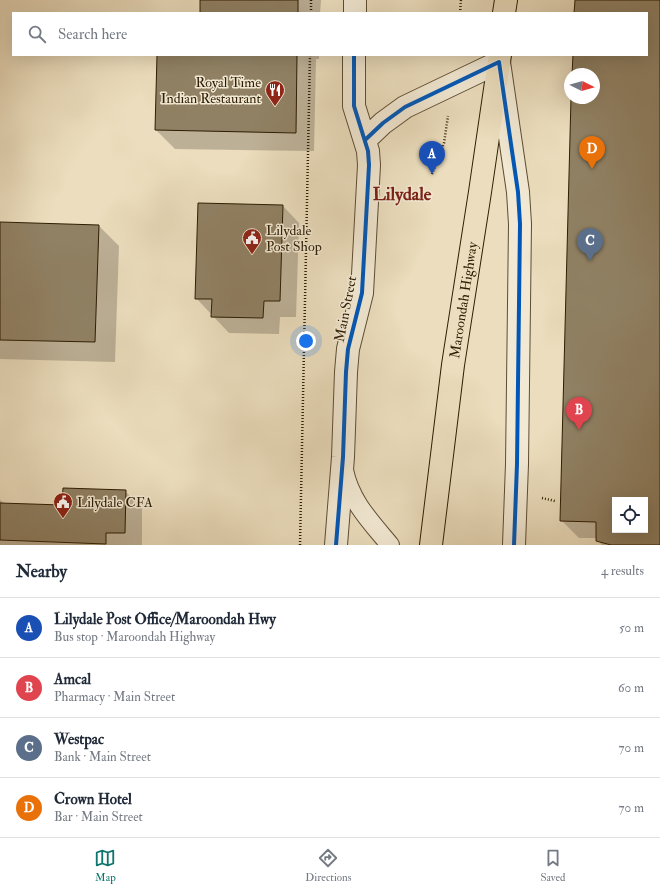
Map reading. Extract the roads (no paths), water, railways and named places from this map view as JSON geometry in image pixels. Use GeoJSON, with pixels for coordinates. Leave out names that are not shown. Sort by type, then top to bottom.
{"type":"FeatureCollection","features":[{"type":"Feature","properties":{"kind":"highway"},"geometry":{"type":"LineString","coordinates":[[504,12],[506,0]]}},
{"type":"Feature","properties":{"kind":"highway","name":"Maroondah Highway"},"geometry":{"type":"LineString","coordinates":[[431,545],[453,364],[499,59]]}},
{"type":"Feature","properties":{"kind":"street"},"geometry":{"type":"LineString","coordinates":[[354,12],[355,0]]}},
{"type":"Feature","properties":{"kind":"street","name":"Main Street"},"geometry":{"type":"LineString","coordinates":[[336,545],[343,457],[348,349],[362,293],[369,158],[354,106],[354,56]]}},
{"type":"Feature","properties":{"kind":"street"},"geometry":{"type":"LineString","coordinates":[[365,140],[383,123],[405,107],[499,59],[518,192],[520,224],[517,457],[514,545]]}},
{"type":"Feature","properties":{"kind":"lane"},"geometry":{"type":"LineString","coordinates":[[343,457],[346,480],[356,504],[390,545]]}},
{"type":"Feature","properties":{"kind":"place","name":"Royal Time Indian Restaurant"},"geometry":{"type":"Point","coordinates":[275,107]}},
{"type":"Feature","properties":{"kind":"place","name":"Crown Hotel"},"geometry":{"type":"Point","coordinates":[592,169]}},
{"type":"Feature","properties":{"kind":"place","name":"Lilydale Post Office/Maroondah Hwy"},"geometry":{"type":"Point","coordinates":[432,174]}},
{"type":"Feature","properties":{"kind":"place","name":"Lilydale Post Shop"},"geometry":{"type":"Point","coordinates":[252,255]}},
{"type":"Feature","properties":{"kind":"place","name":"Westpac"},"geometry":{"type":"Point","coordinates":[590,261]}},
{"type":"Feature","properties":{"kind":"place","name":"Amcal"},"geometry":{"type":"Point","coordinates":[579,430]}},
{"type":"Feature","properties":{"kind":"place","name":"Lilydale CFA"},"geometry":{"type":"Point","coordinates":[63,519]}},
{"type":"Feature","properties":{"kind":"district","name":"Lilydale"},"geometry":{"type":"Point","coordinates":[402,194]}}]}
